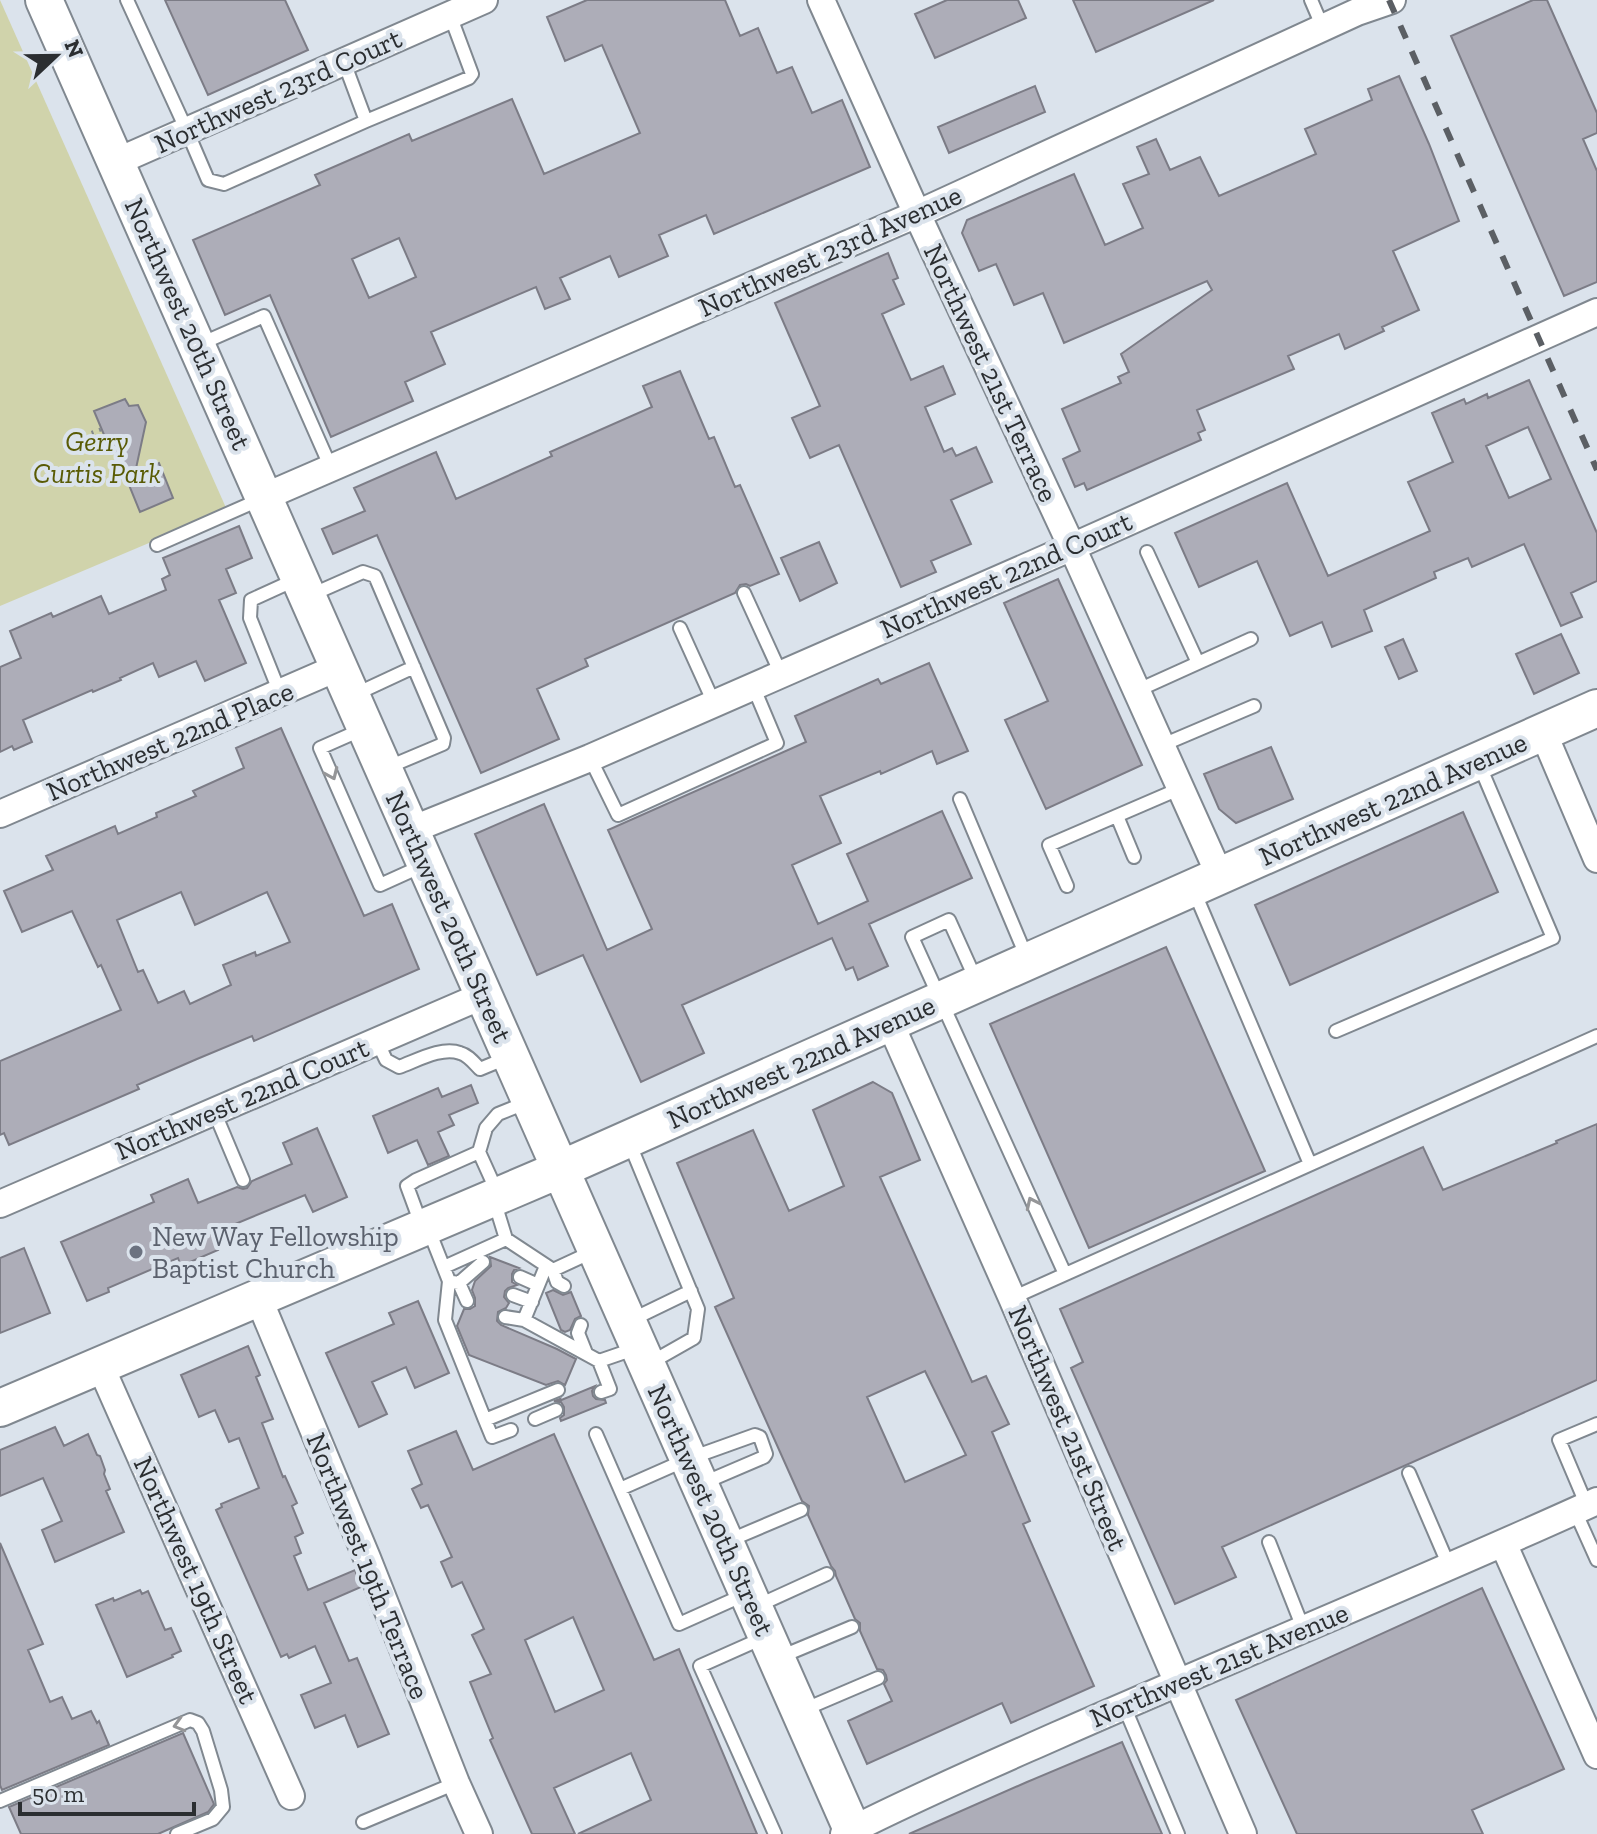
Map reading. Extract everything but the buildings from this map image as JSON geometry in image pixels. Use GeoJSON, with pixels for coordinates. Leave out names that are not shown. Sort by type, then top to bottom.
{"type":"FeatureCollection","features":[{"type":"Feature","properties":{"kind":"main road","name":"Northwest 20th Street"},"geometry":{"type":"LineString","coordinates":[[46,1],[800,1711],[850,1833]]}},
{"type":"Feature","properties":{"kind":"main road","name":"Northwest 22nd Avenue"},"geometry":{"type":"LineString","coordinates":[[0,1408],[561,1169],[1597,708]]}},
{"type":"Feature","properties":{"kind":"street","name":"Northwest 23rd Court"},"geometry":{"type":"LineString","coordinates":[[116,162],[484,0]]}},
{"type":"Feature","properties":{"kind":"street","name":"Northwest 21st Terrace"},"geometry":{"type":"LineString","coordinates":[[821,0],[1072,547],[1179,789],[1206,882]]}},
{"type":"Feature","properties":{"kind":"street","name":"Northwest 23rd Avenue"},"geometry":{"type":"LineString","coordinates":[[264,497],[917,214],[1357,12],[1392,0]]}},
{"type":"Feature","properties":{"kind":"street","name":"Northwest 22nd Court"},"geometry":{"type":"LineString","coordinates":[[411,830],[590,758],[1597,312]]}},
{"type":"Feature","properties":{"kind":"street","name":"Northwest 22nd Place"},"geometry":{"type":"LineString","coordinates":[[0,814],[280,693],[352,697]]}},
{"type":"Feature","properties":{"kind":"street"},"geometry":{"type":"LineString","coordinates":[[1543,732],[1597,859]]}},
{"type":"Feature","properties":{"kind":"street","name":"Northwest 22nd Court"},"geometry":{"type":"LineString","coordinates":[[0,1204],[484,995]]}},
{"type":"Feature","properties":{"kind":"street","name":"Northwest 21st Street"},"geometry":{"type":"LineString","coordinates":[[890,1023],[1177,1682],[1237,1832]]}},
{"type":"Feature","properties":{"kind":"street","name":"Northwest 19th Terrace"},"geometry":{"type":"LineString","coordinates":[[258,1297],[479,1834]]}},
{"type":"Feature","properties":{"kind":"street","name":"Northwest 19th Street"},"geometry":{"type":"LineString","coordinates":[[100,1365],[291,1796]]}},
{"type":"Feature","properties":{"kind":"street","name":"Northwest 21st Avenue"},"geometry":{"type":"LineString","coordinates":[[850,1833],[896,1807],[1177,1682],[1586,1506]]}},
{"type":"Feature","properties":{"kind":"street"},"geometry":{"type":"LineString","coordinates":[[1503,1543],[1597,1755]]}},
{"type":"Feature","properties":{"kind":"lane"},"geometry":{"type":"LineString","coordinates":[[127,0],[208,180],[224,184],[469,78],[472,74],[450,15]]}},
{"type":"Feature","properties":{"kind":"lane"},"geometry":{"type":"LineString","coordinates":[[1311,0],[1323,28]]}},
{"type":"Feature","properties":{"kind":"lane"},"geometry":{"type":"LineString","coordinates":[[344,62],[366,121]]}},
{"type":"Feature","properties":{"kind":"lane"},"geometry":{"type":"LineString","coordinates":[[198,345],[264,316],[331,468]]}},
{"type":"Feature","properties":{"kind":"lane"},"geometry":{"type":"LineString","coordinates":[[157,545],[264,497]]}},
{"type":"Feature","properties":{"kind":"lane"},"geometry":{"type":"LineString","coordinates":[[1147,552],[1198,663]]}},
{"type":"Feature","properties":{"kind":"lane"},"geometry":{"type":"LineString","coordinates":[[280,693],[250,618],[251,600],[363,572],[375,576],[442,733],[443,744],[384,769]]}},
{"type":"Feature","properties":{"kind":"lane"},"geometry":{"type":"LineString","coordinates":[[744,593],[781,674]]}},
{"type":"Feature","properties":{"kind":"lane"},"geometry":{"type":"LineString","coordinates":[[680,628],[714,703]]}},
{"type":"Feature","properties":{"kind":"lane"},"geometry":{"type":"LineString","coordinates":[[1136,691],[1251,639]]}},
{"type":"Feature","properties":{"kind":"lane"},"geometry":{"type":"LineString","coordinates":[[414,667],[352,697],[320,748],[380,885],[426,865]]}},
{"type":"Feature","properties":{"kind":"lane"},"geometry":{"type":"LineString","coordinates":[[590,758],[618,815],[777,743],[753,686]]}},
{"type":"Feature","properties":{"kind":"lane"},"geometry":{"type":"LineString","coordinates":[[1160,746],[1254,706]]}},
{"type":"Feature","properties":{"kind":"lane"},"geometry":{"type":"LineString","coordinates":[[1336,1031],[1553,938],[1477,761]]}},
{"type":"Feature","properties":{"kind":"lane"},"geometry":{"type":"LineString","coordinates":[[1067,886],[1049,845],[1179,789]]}},
{"type":"Feature","properties":{"kind":"lane"},"geometry":{"type":"LineString","coordinates":[[960,799],[1028,961]]}},
{"type":"Feature","properties":{"kind":"lane"},"geometry":{"type":"LineString","coordinates":[[1117,816],[1134,857]]}},
{"type":"Feature","properties":{"kind":"lane"},"geometry":{"type":"LineString","coordinates":[[1206,882],[1310,1164]]}},
{"type":"Feature","properties":{"kind":"lane"},"geometry":{"type":"LineString","coordinates":[[978,984],[949,920],[912,937],[1065,1274]]}},
{"type":"Feature","properties":{"kind":"lane"},"geometry":{"type":"LineString","coordinates":[[1012,1298],[1597,1036]]}},
{"type":"Feature","properties":{"kind":"lane"},"geometry":{"type":"LineString","coordinates":[[377,1041],[386,1060],[399,1067],[446,1050],[459,1052],[480,1069],[511,1056]]}},
{"type":"Feature","properties":{"kind":"lane"},"geometry":{"type":"LineString","coordinates":[[531,1100],[498,1114],[486,1128],[479,1152],[496,1196],[506,1239],[554,1279]]}},
{"type":"Feature","properties":{"kind":"lane"},"geometry":{"type":"LineString","coordinates":[[214,1111],[243,1180]]}},
{"type":"Feature","properties":{"kind":"lane"},"geometry":{"type":"LineString","coordinates":[[599,1361],[638,1344],[694,1338],[698,1309],[628,1139]]}},
{"type":"Feature","properties":{"kind":"lane"},"geometry":{"type":"LineString","coordinates":[[467,1301],[444,1267],[407,1186],[479,1152]]}},
{"type":"Feature","properties":{"kind":"lane"},"geometry":{"type":"LineString","coordinates":[[444,1267],[506,1239]]}},
{"type":"Feature","properties":{"kind":"lane"},"geometry":{"type":"LineString","coordinates":[[520,1277],[538,1285],[554,1279],[597,1250]]}},
{"type":"Feature","properties":{"kind":"lane"},"geometry":{"type":"LineString","coordinates":[[483,1262],[454,1282],[445,1320],[492,1437],[511,1430]]}},
{"type":"Feature","properties":{"kind":"lane"},"geometry":{"type":"LineString","coordinates":[[454,1282],[476,1280]]}},
{"type":"Feature","properties":{"kind":"lane"},"geometry":{"type":"LineString","coordinates":[[524,1320],[538,1285]]}},
{"type":"Feature","properties":{"kind":"lane"},"geometry":{"type":"LineString","coordinates":[[638,1344],[691,1291]]}},
{"type":"Feature","properties":{"kind":"lane"},"geometry":{"type":"LineString","coordinates":[[513,1295],[532,1302]]}},
{"type":"Feature","properties":{"kind":"lane"},"geometry":{"type":"LineString","coordinates":[[505,1317],[524,1320],[556,1342],[599,1361],[610,1389],[601,1392]]}},
{"type":"Feature","properties":{"kind":"lane"},"geometry":{"type":"LineString","coordinates":[[576,1329],[577,1351]]}},
{"type":"Feature","properties":{"kind":"lane"},"geometry":{"type":"LineString","coordinates":[[533,1400],[540,1383]]}},
{"type":"Feature","properties":{"kind":"lane"},"geometry":{"type":"LineString","coordinates":[[485,1420],[558,1390]]}},
{"type":"Feature","properties":{"kind":"lane"},"geometry":{"type":"LineString","coordinates":[[535,1419],[556,1410]]}},
{"type":"Feature","properties":{"kind":"lane"},"geometry":{"type":"LineString","coordinates":[[1597,1424],[1559,1440],[1586,1506],[1597,1560]]}},
{"type":"Feature","properties":{"kind":"lane"},"geometry":{"type":"LineString","coordinates":[[596,1434],[679,1624],[852,1627]]}},
{"type":"Feature","properties":{"kind":"lane"},"geometry":{"type":"LineString","coordinates":[[620,1489],[764,1457],[766,1454],[760,1437],[755,1435],[694,1472]]}},
{"type":"Feature","properties":{"kind":"lane"},"geometry":{"type":"LineString","coordinates":[[1409,1473],[1449,1566]]}},
{"type":"Feature","properties":{"kind":"lane"},"geometry":{"type":"LineString","coordinates":[[725,1542],[801,1510]]}},
{"type":"Feature","properties":{"kind":"lane"},"geometry":{"type":"LineString","coordinates":[[1269,1542],[1303,1628]]}},
{"type":"Feature","properties":{"kind":"lane"},"geometry":{"type":"LineString","coordinates":[[775,1834],[700,1666],[827,1574]]}},
{"type":"Feature","properties":{"kind":"lane"},"geometry":{"type":"LineString","coordinates":[[800,1711],[878,1678]]}},
{"type":"Feature","properties":{"kind":"lane"},"geometry":{"type":"LineString","coordinates":[[1124,1706],[1178,1834]]}},
{"type":"Feature","properties":{"kind":"lane"},"geometry":{"type":"LineString","coordinates":[[0,1801],[190,1720],[198,1723],[203,1731],[223,1807],[213,1819],[177,1834]]}},
{"type":"Feature","properties":{"kind":"lane"},"geometry":{"type":"LineString","coordinates":[[363,1822],[456,1783]]}},
{"type":"Feature","properties":{"kind":"path"},"geometry":{"type":"LineString","coordinates":[[69,441],[102,429]]}},
{"type":"Feature","properties":{"kind":"green space","name":"Gerry Curtis Park"},"geometry":{"type":"Polygon","coordinates":[[[0,0],[227,510],[0,606],[0,0]]]}},
{"type":"Feature","properties":{"kind":"railway"},"geometry":{"type":"LineString","coordinates":[[1389,0],[1597,470]]}},
{"type":"Feature","properties":{"kind":"place","name":"New Way Fellowship Baptist Church"},"geometry":{"type":"Point","coordinates":[136,1252]}}]}
